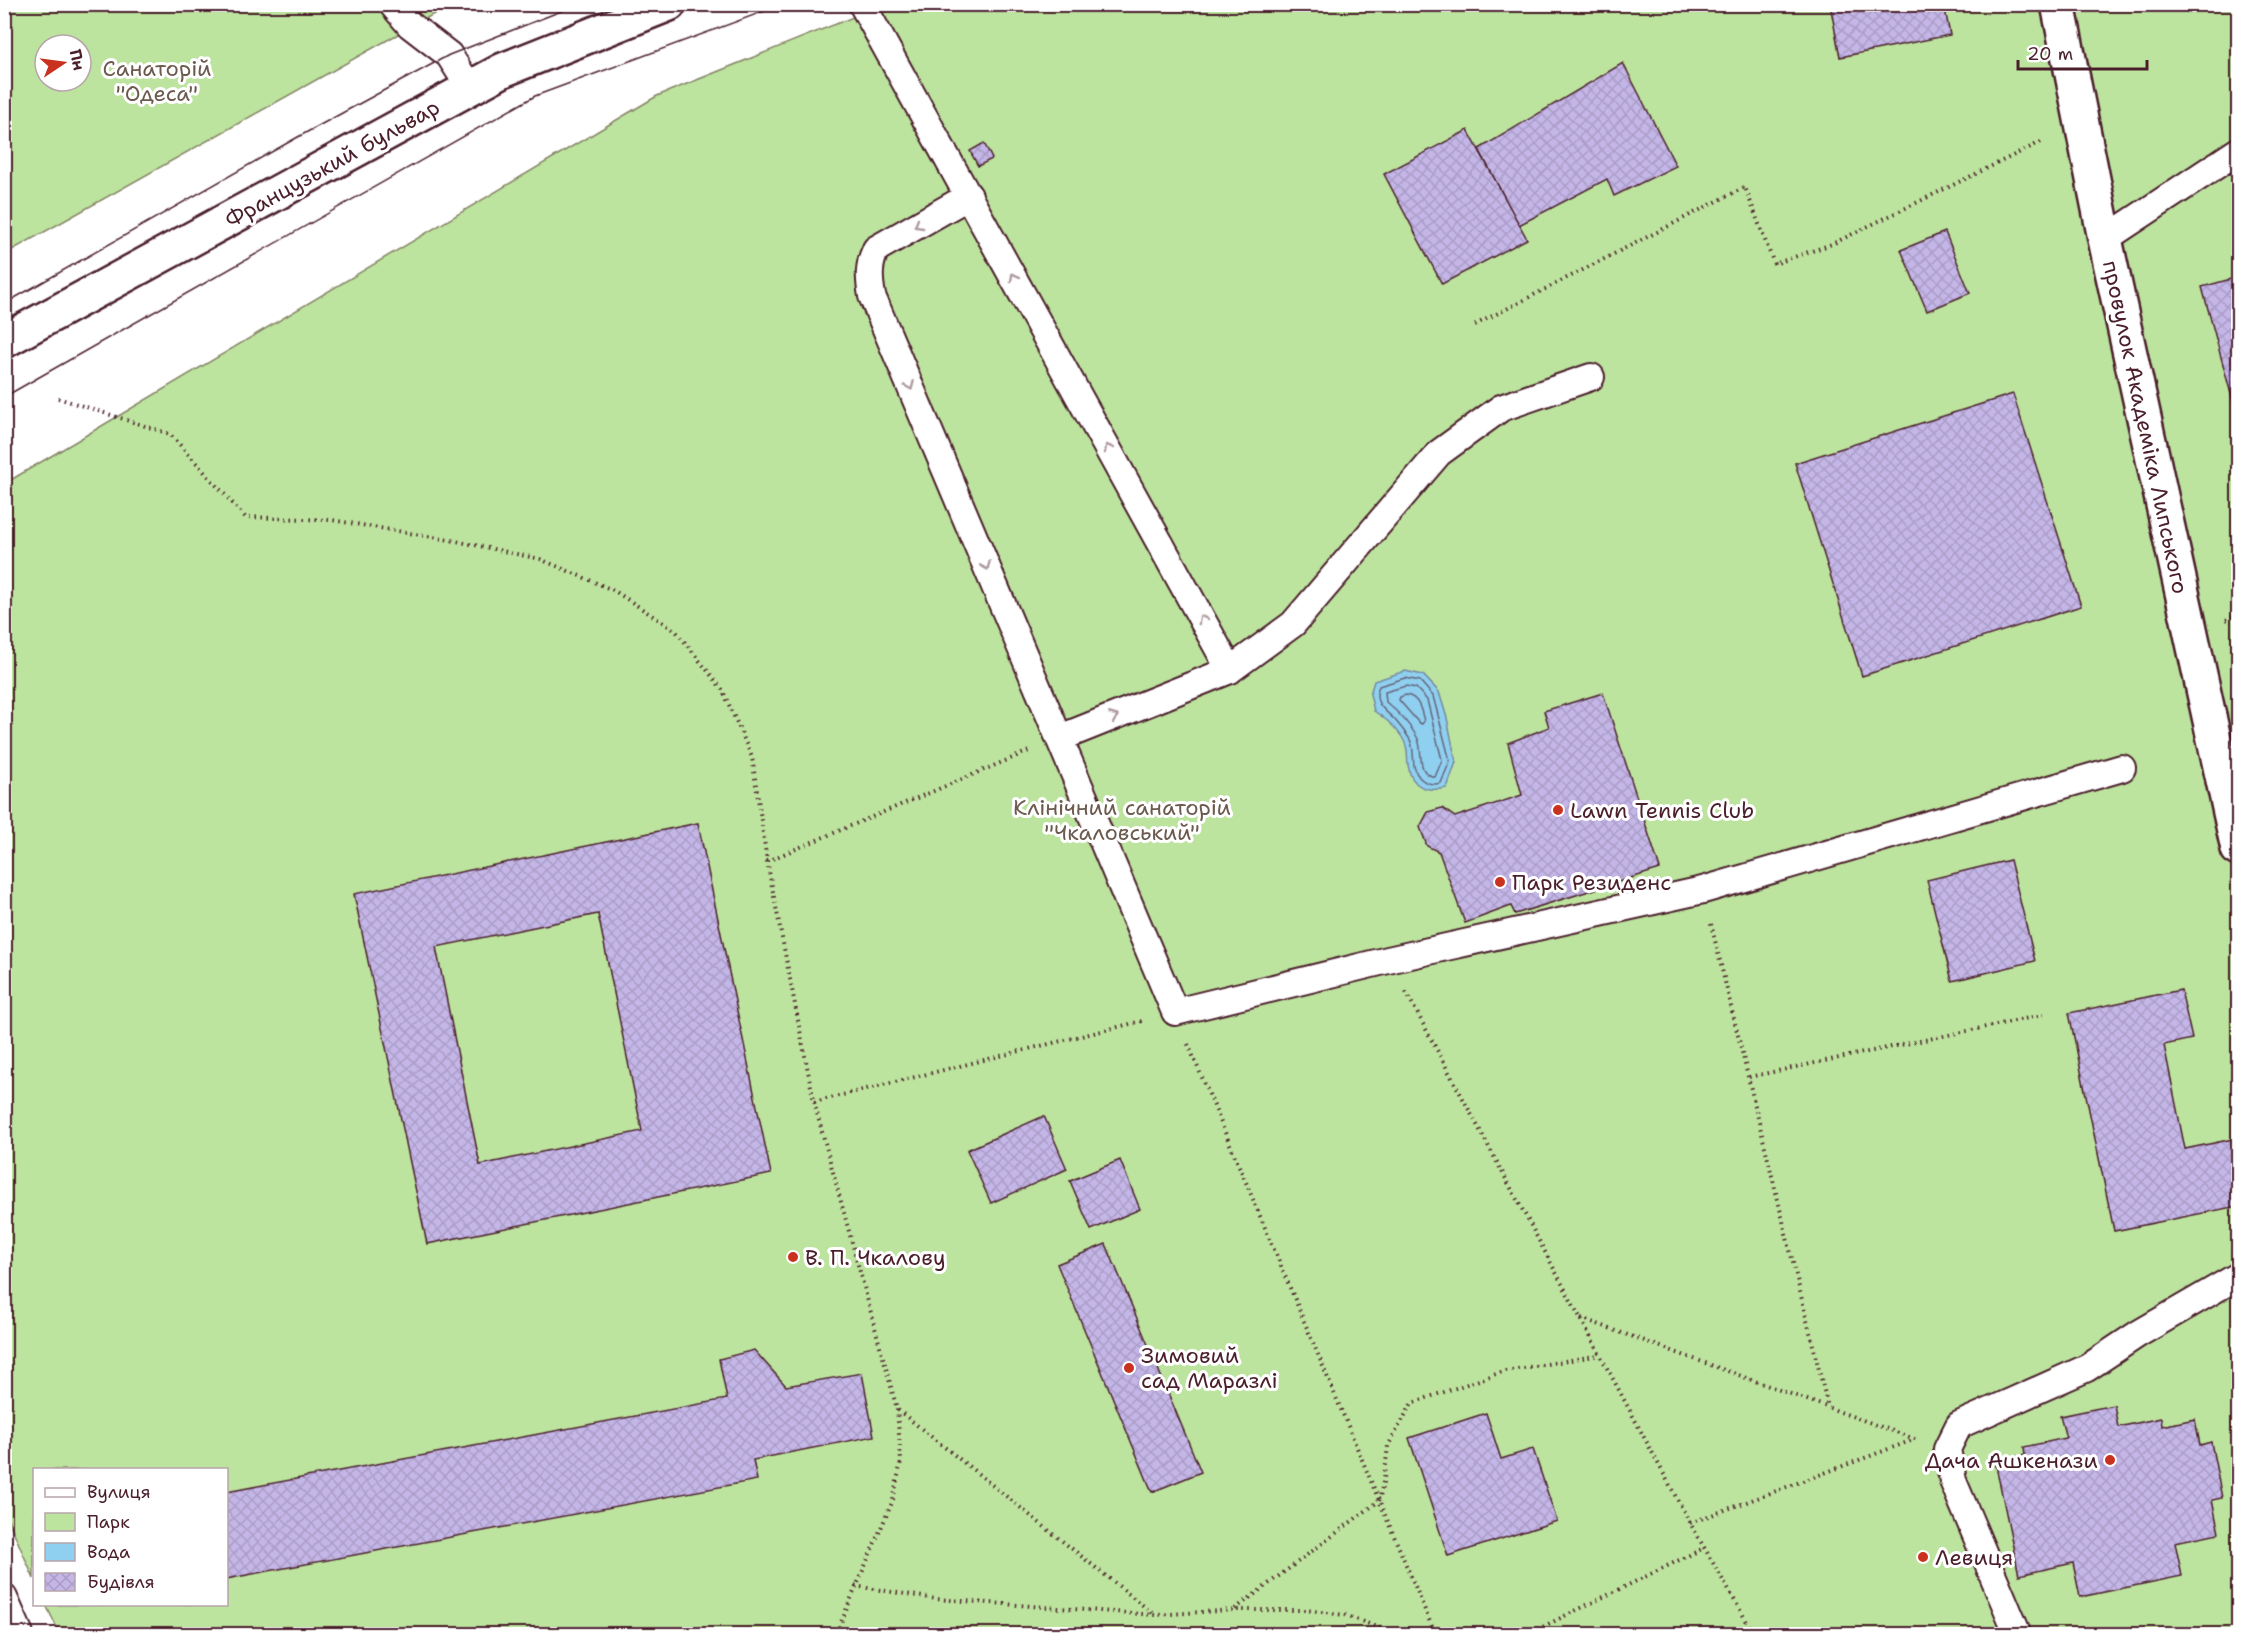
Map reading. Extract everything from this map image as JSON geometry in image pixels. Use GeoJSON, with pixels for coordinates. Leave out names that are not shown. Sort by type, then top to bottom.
{"type":"FeatureCollection","features":[{"type":"Feature","properties":{"kind":"street","name":"Французький бульвар"},"geometry":{"type":"LineString","coordinates":[[4,341],[503,70],[669,4]]}},
{"type":"Feature","properties":{"kind":"street","name":"провулок Академіка Липського"},"geometry":{"type":"LineString","coordinates":[[2058,4],[2080,122],[2238,849]]}},
{"type":"Feature","properties":{"kind":"lane"},"geometry":{"type":"LineString","coordinates":[[392,4],[410,25],[449,55],[470,88]]}},
{"type":"Feature","properties":{"kind":"lane"},"geometry":{"type":"LineString","coordinates":[[862,4],[1230,670]]}},
{"type":"Feature","properties":{"kind":"lane"},"geometry":{"type":"LineString","coordinates":[[2105,239],[2238,151]]}},
{"type":"Feature","properties":{"kind":"lane"},"geometry":{"type":"LineString","coordinates":[[969,196],[876,249],[871,260],[869,279],[872,296],[1175,1012],[1388,960],[1703,890],[2122,768]]}},
{"type":"Feature","properties":{"kind":"lane"},"geometry":{"type":"LineString","coordinates":[[1060,738],[1230,670],[1293,624],[1439,453],[1501,408],[1591,377]]}},
{"type":"Feature","properties":{"kind":"lane"},"geometry":{"type":"LineString","coordinates":[[2016,1630],[1953,1481],[1947,1449],[1959,1425],[2087,1368],[2138,1334],[2238,1276]]}},
{"type":"Feature","properties":{"kind":"lane"},"geometry":{"type":"LineString","coordinates":[[4,1598],[20,1635]]}},
{"type":"Feature","properties":{"kind":"path"},"geometry":{"type":"LineString","coordinates":[[1474,325],[1745,187],[1774,264],[1832,244],[2080,122]]}},
{"type":"Feature","properties":{"kind":"path"},"geometry":{"type":"LineString","coordinates":[[58,398],[170,434],[245,517],[332,520],[456,541],[540,559],[613,590],[676,632],[722,689],[752,757],[767,861],[814,1102],[897,1409],[901,1461],[893,1500],[836,1635]]}},
{"type":"Feature","properties":{"kind":"path"},"geometry":{"type":"LineString","coordinates":[[767,861],[1060,738]]}},
{"type":"Feature","properties":{"kind":"path"},"geometry":{"type":"LineString","coordinates":[[1703,890],[1828,1407]]}},
{"type":"Feature","properties":{"kind":"path"},"geometry":{"type":"LineString","coordinates":[[1388,960],[1704,1548],[1754,1635]]}},
{"type":"Feature","properties":{"kind":"path"},"geometry":{"type":"LineString","coordinates":[[814,1102],[1175,1012],[1435,1635]]}},
{"type":"Feature","properties":{"kind":"path"},"geometry":{"type":"LineString","coordinates":[[1749,1077],[2043,1015]]}},
{"type":"Feature","properties":{"kind":"path"},"geometry":{"type":"LineString","coordinates":[[1581,1318],[1916,1439]]}},
{"type":"Feature","properties":{"kind":"path"},"geometry":{"type":"LineString","coordinates":[[1234,1610],[1378,1501],[1388,1446],[1412,1403],[1505,1371],[1600,1355]]}},
{"type":"Feature","properties":{"kind":"path"},"geometry":{"type":"LineString","coordinates":[[897,1409],[1155,1615]]}},
{"type":"Feature","properties":{"kind":"path"},"geometry":{"type":"LineString","coordinates":[[1514,1635],[1538,1629],[1704,1548]]}},
{"type":"Feature","properties":{"kind":"path"},"geometry":{"type":"LineString","coordinates":[[855,1586],[936,1599],[1155,1615],[1234,1610],[1306,1610],[1345,1615],[1396,1635]]}},
{"type":"Feature","properties":{"kind":"green space","name":"Санаторій \"Одеса\""},"geometry":{"type":"Polygon","coordinates":[[[5,5],[450,5],[5,254],[5,5]]]}},
{"type":"Feature","properties":{"kind":"green space","name":"Клінічний санаторій \"Чкаловський\""},"geometry":{"type":"Polygon","coordinates":[[[883,5],[2238,5],[2238,1634],[60,1634],[46,1606],[228,1606],[228,1468],[33,1468],[33,1577],[5,1512],[4,484],[657,96],[883,5]]]}},
{"type":"Feature","properties":{"kind":"water"},"geometry":{"type":"Polygon","coordinates":[[[1405,671],[1423,675],[1439,692],[1456,762],[1447,788],[1427,789],[1416,783],[1410,773],[1404,741],[1393,726],[1374,711],[1370,694],[1374,681],[1405,671]]]}},
{"type":"Feature","properties":{"kind":"building"},"geometry":{"type":"Polygon","coordinates":[[[1830,4],[1944,4],[1950,35],[1840,57],[1830,4]]]}},
{"type":"Feature","properties":{"kind":"building"},"geometry":{"type":"Polygon","coordinates":[[[1623,63],[1676,166],[1614,196],[1607,179],[1519,225],[1479,149],[1623,63]]]}},
{"type":"Feature","properties":{"kind":"building"},"geometry":{"type":"Polygon","coordinates":[[[1468,130],[1527,239],[1442,284],[1384,174],[1468,130]]]}},
{"type":"Feature","properties":{"kind":"building"},"geometry":{"type":"Polygon","coordinates":[[[984,143],[992,159],[978,166],[970,151],[984,143]]]}},
{"type":"Feature","properties":{"kind":"building"},"geometry":{"type":"Polygon","coordinates":[[[1945,232],[1970,293],[1927,311],[1901,250],[1945,232]]]}},
{"type":"Feature","properties":{"kind":"building"},"geometry":{"type":"Polygon","coordinates":[[[2238,277],[2238,420],[2202,287],[2238,277]]]}},
{"type":"Feature","properties":{"kind":"building"},"geometry":{"type":"Polygon","coordinates":[[[2013,394],[2081,606],[1862,676],[1795,463],[2013,394]]]}},
{"type":"Feature","properties":{"kind":"building","name":"Lawn Tennis Club"},"geometry":{"type":"Polygon","coordinates":[[[1603,693],[1660,869],[1515,914],[1511,906],[1465,923],[1439,852],[1427,846],[1420,827],[1428,812],[1442,808],[1455,817],[1522,795],[1508,743],[1549,727],[1544,711],[1603,693]]]}},
{"type":"Feature","properties":{"kind":"building"},"geometry":{"type":"Polygon","coordinates":[[[698,823],[771,1174],[427,1244],[354,894],[698,823]],[[598,914],[436,947],[480,1165],[642,1131],[598,914]]]}},
{"type":"Feature","properties":{"kind":"building"},"geometry":{"type":"Polygon","coordinates":[[[2010,860],[2035,961],[1952,981],[1927,880],[2010,860]]]}},
{"type":"Feature","properties":{"kind":"building"},"geometry":{"type":"Polygon","coordinates":[[[2181,990],[2192,1039],[2164,1045],[2185,1149],[2238,1138],[2238,1206],[2114,1231],[2069,1013],[2181,990]]]}},
{"type":"Feature","properties":{"kind":"building"},"geometry":{"type":"Polygon","coordinates":[[[1044,1116],[1067,1169],[991,1203],[967,1150],[1044,1116]]]}},
{"type":"Feature","properties":{"kind":"building"},"geometry":{"type":"Polygon","coordinates":[[[1120,1160],[1140,1209],[1091,1230],[1070,1181],[1120,1160]]]}},
{"type":"Feature","properties":{"kind":"building","name":"Зимовий сад Маразлі"},"geometry":{"type":"Polygon","coordinates":[[[1106,1244],[1201,1472],[1152,1492],[1057,1264],[1106,1244]]]}},
{"type":"Feature","properties":{"kind":"building"},"geometry":{"type":"Polygon","coordinates":[[[754,1350],[786,1386],[862,1373],[874,1436],[753,1460],[757,1480],[228,1579],[228,1492],[727,1399],[719,1359],[754,1350]]]}},
{"type":"Feature","properties":{"kind":"building"},"geometry":{"type":"Polygon","coordinates":[[[2114,1405],[2118,1427],[2161,1418],[2162,1426],[2195,1419],[2200,1445],[2211,1442],[2222,1498],[2212,1500],[2219,1533],[2175,1542],[2182,1576],[2080,1597],[2073,1563],[2019,1575],[1995,1461],[2025,1455],[2024,1447],[2066,1438],[2060,1416],[2114,1405]]]}},
{"type":"Feature","properties":{"kind":"building"},"geometry":{"type":"Polygon","coordinates":[[[1486,1413],[1501,1459],[1533,1449],[1557,1521],[1448,1556],[1409,1438],[1486,1413]]]}},
{"type":"Feature","properties":{"kind":"tram line"},"geometry":{"type":"LineString","coordinates":[[4,304],[298,137],[449,55],[579,4]]}},
{"type":"Feature","properties":{"kind":"tram line"},"geometry":{"type":"LineString","coordinates":[[4,397],[535,96],[784,4]]}},
{"type":"Feature","properties":{"kind":"place","name":"Lawn Tennis Club"},"geometry":{"type":"Point","coordinates":[1558,810]}},
{"type":"Feature","properties":{"kind":"place","name":"Парк Резиденс"},"geometry":{"type":"Point","coordinates":[1500,882]}},
{"type":"Feature","properties":{"kind":"place","name":"В. П. Чкалову"},"geometry":{"type":"Point","coordinates":[793,1257]}},
{"type":"Feature","properties":{"kind":"place","name":"Зимовий сад Маразлі"},"geometry":{"type":"Point","coordinates":[1129,1368]}},
{"type":"Feature","properties":{"kind":"place","name":"Дача Ашкенази"},"geometry":{"type":"Point","coordinates":[2110,1460]}},
{"type":"Feature","properties":{"kind":"place","name":"Левиця"},"geometry":{"type":"Point","coordinates":[1923,1557]}}]}
